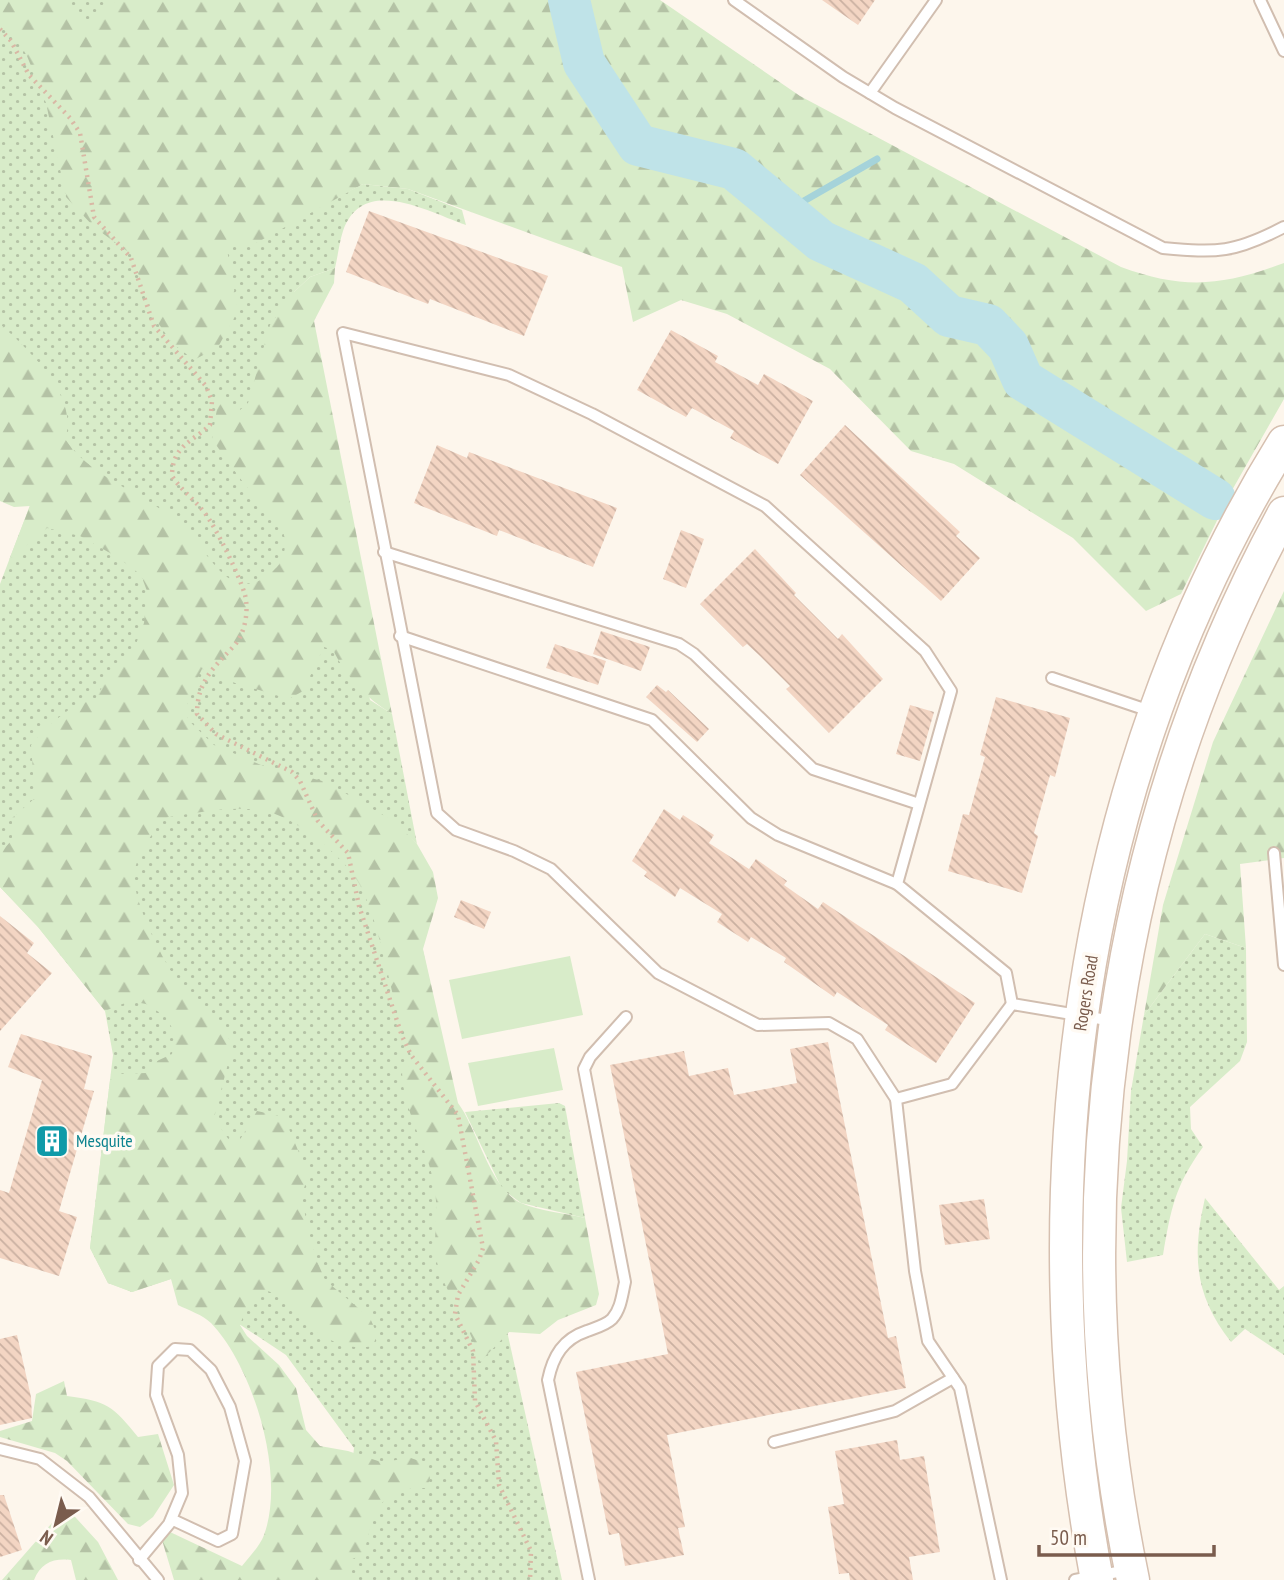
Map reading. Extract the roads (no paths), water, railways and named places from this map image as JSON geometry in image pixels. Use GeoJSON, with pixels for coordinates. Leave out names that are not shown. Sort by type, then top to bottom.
{"type":"FeatureCollection","features":[{"type":"Feature","properties":{"kind":"main road","name":"Rogers Road"},"geometry":{"type":"LineString","coordinates":[[1090,1579],[1066,1331],[1066,1162],[1082,1016],[1112,857],[1156,713],[1217,567],[1284,442]]}},
{"type":"Feature","properties":{"kind":"main road","name":"Rogers Road"},"geometry":{"type":"LineString","coordinates":[[1132,1575],[1112,1450],[1100,1313],[1102,1143],[1115,1021],[1136,909],[1179,754],[1220,643],[1284,513]]}},
{"type":"Feature","properties":{"kind":"lane"},"geometry":{"type":"LineString","coordinates":[[734,0],[870,93],[1163,248],[1208,252],[1247,246],[1284,227]]}},
{"type":"Feature","properties":{"kind":"lane"},"geometry":{"type":"LineString","coordinates":[[870,93],[936,0]]}},
{"type":"Feature","properties":{"kind":"lane"},"geometry":{"type":"LineString","coordinates":[[1260,0],[1284,51]]}},
{"type":"Feature","properties":{"kind":"lane"},"geometry":{"type":"LineString","coordinates":[[897,884],[951,691],[925,651],[765,506],[592,414],[509,375],[343,333],[436,813],[456,830],[514,851],[551,869],[658,973],[758,1025],[829,1023],[857,1039],[896,1099],[915,1271],[928,1341],[960,1388],[1001,1580]]}},
{"type":"Feature","properties":{"kind":"lane"},"geometry":{"type":"LineString","coordinates":[[384,552],[679,644],[694,654],[813,769],[919,804]]}},
{"type":"Feature","properties":{"kind":"lane"},"geometry":{"type":"LineString","coordinates":[[400,636],[652,720],[751,818],[778,835],[897,884],[1006,973],[1012,1004],[952,1084],[896,1099]]}},
{"type":"Feature","properties":{"kind":"lane"},"geometry":{"type":"LineString","coordinates":[[1052,678],[1156,713]]}},
{"type":"Feature","properties":{"kind":"lane"},"geometry":{"type":"LineString","coordinates":[[1274,853],[1284,965]]}},
{"type":"Feature","properties":{"kind":"lane"},"geometry":{"type":"LineString","coordinates":[[1012,1004],[1115,1021]]}},
{"type":"Feature","properties":{"kind":"lane"},"geometry":{"type":"LineString","coordinates":[[589,1580],[548,1380],[552,1362],[560,1349],[575,1335],[611,1320],[620,1307],[625,1282],[584,1069],[590,1057],[626,1017]]}},
{"type":"Feature","properties":{"kind":"lane"},"geometry":{"type":"LineString","coordinates":[[139,1560],[171,1519],[182,1493],[178,1455],[156,1395],[158,1366],[175,1349],[190,1350],[211,1370],[230,1407],[245,1461],[232,1534],[218,1541],[171,1519]]}},
{"type":"Feature","properties":{"kind":"lane"},"geometry":{"type":"LineString","coordinates":[[774,1442],[895,1411],[953,1378]]}},
{"type":"Feature","properties":{"kind":"lane"},"geometry":{"type":"LineString","coordinates":[[0,1449],[40,1459],[89,1497],[158,1580]]}},
{"type":"Feature","properties":{"kind":"lane"},"geometry":{"type":"LineString","coordinates":[[1090,1579],[1132,1575]]}},
{"type":"Feature","properties":{"kind":"waterway"},"geometry":{"type":"LineString","coordinates":[[569,0],[584,63],[638,145],[734,169],[821,241],[913,283],[949,316],[988,325],[1008,346],[1023,380],[1215,499]]}},
{"type":"Feature","properties":{"kind":"waterway"},"geometry":{"type":"LineString","coordinates":[[783,213],[877,159]]}},
{"type":"Feature","properties":{"kind":"place","name":"Mesquite"},"geometry":{"type":"Point","coordinates":[52,1141]}}]}
